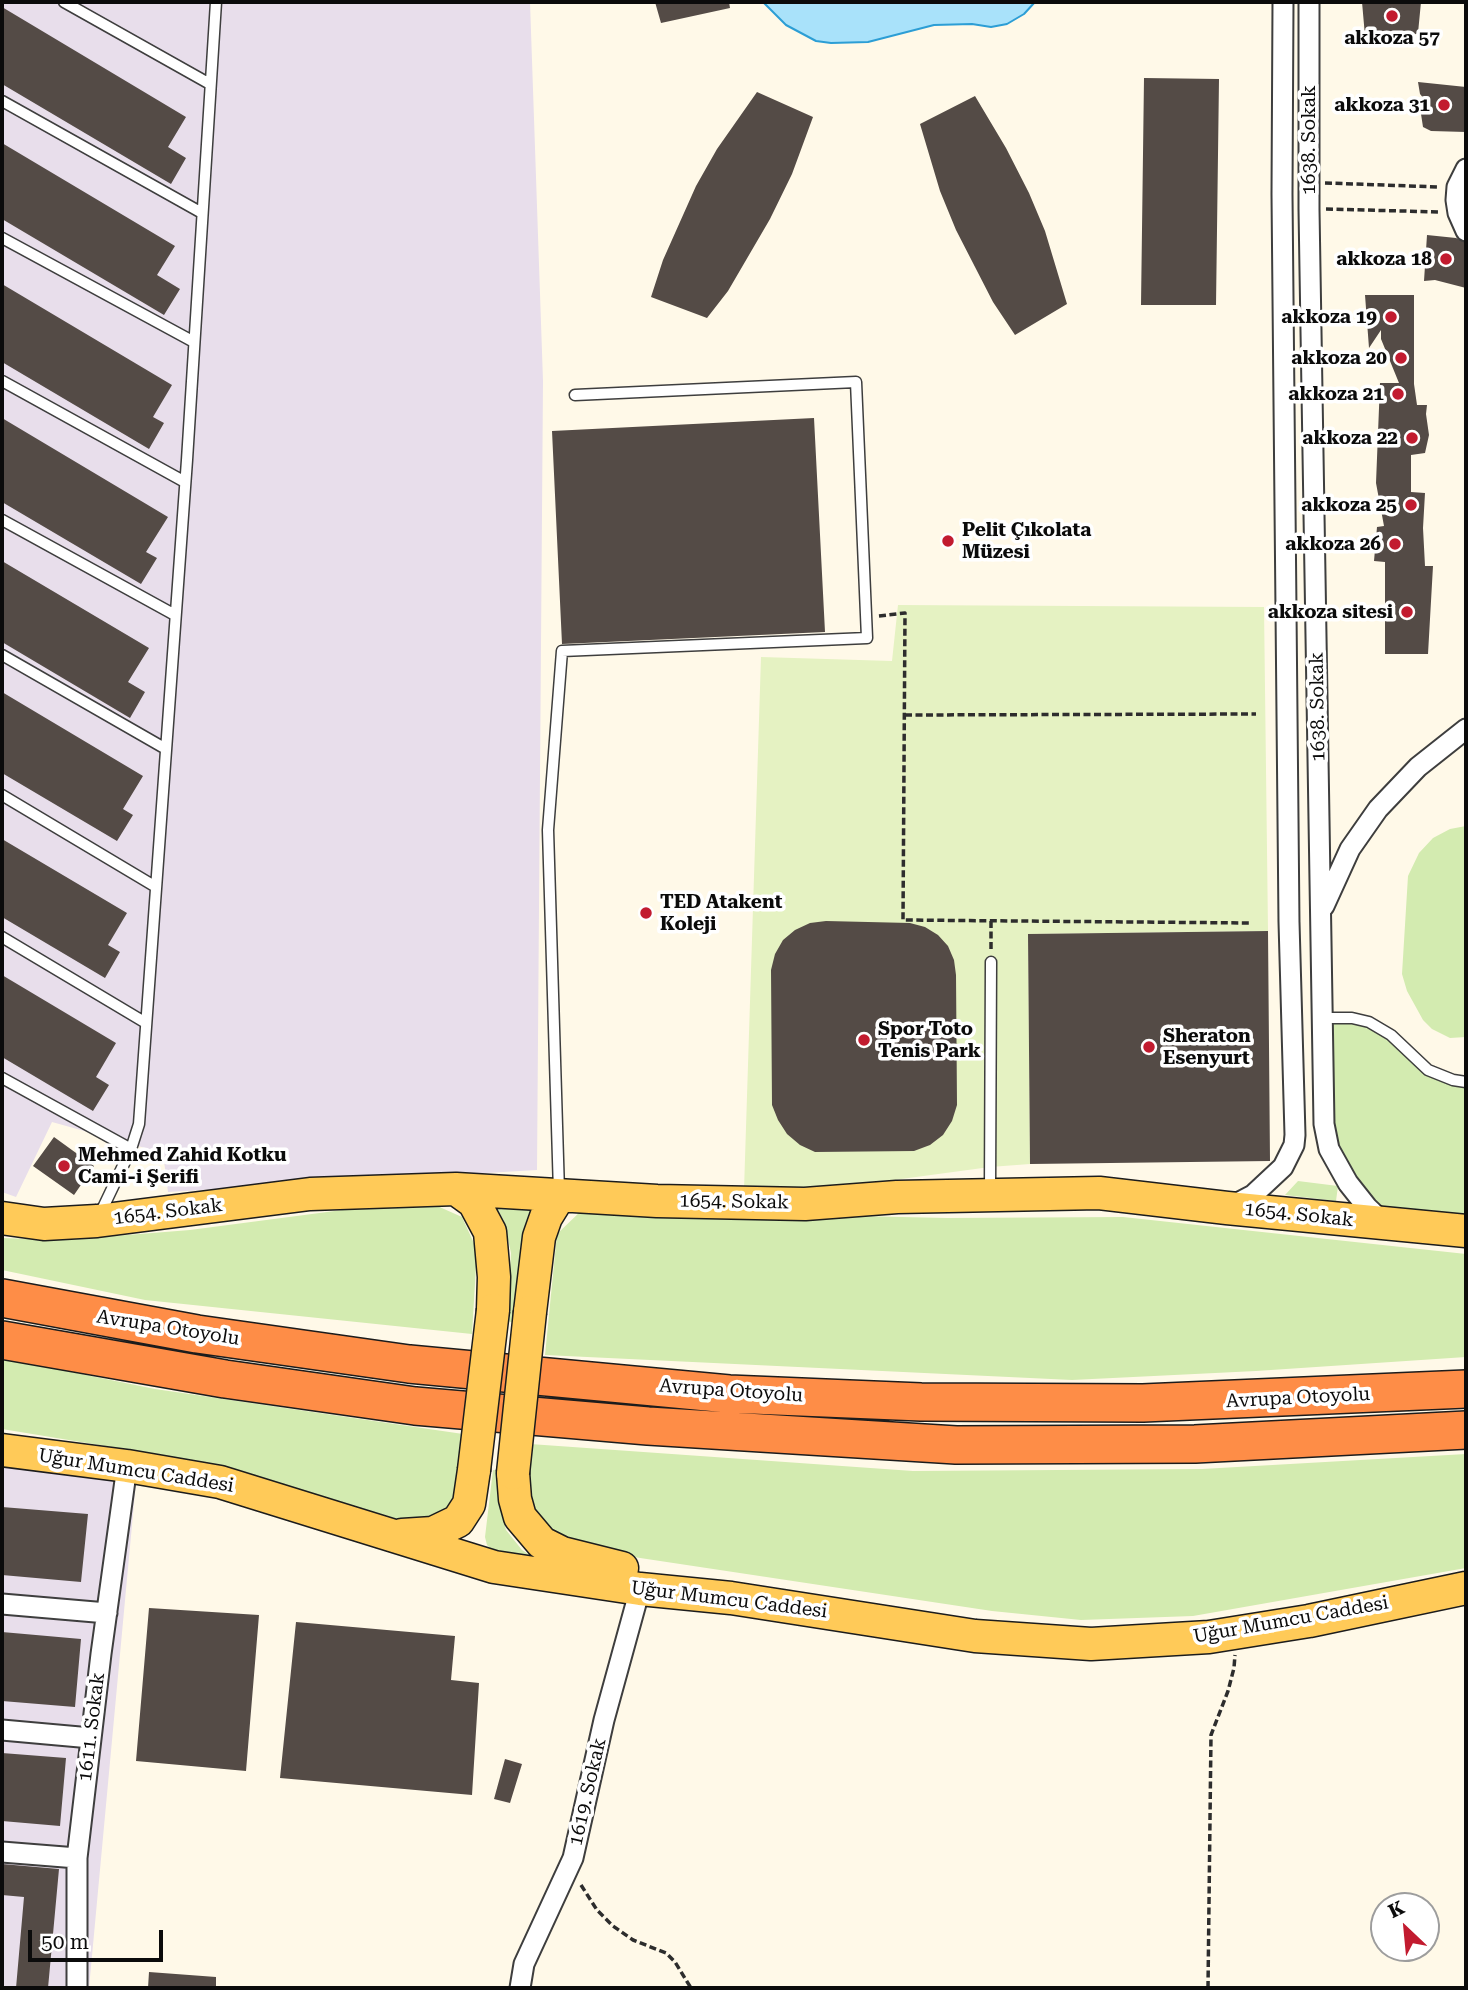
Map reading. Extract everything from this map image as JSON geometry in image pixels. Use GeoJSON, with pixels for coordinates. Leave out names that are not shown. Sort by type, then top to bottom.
{"type":"FeatureCollection","features":[{"type":"Feature","properties":{"kind":"highway","name":"Avrupa Otoyolu"},"geometry":{"type":"LineString","coordinates":[[2,1298],[197,1334],[409,1364],[729,1394],[921,1402],[1143,1404],[1466,1389]]}},
{"type":"Feature","properties":{"kind":"highway","name":"Avrupa Otoyolu"},"geometry":{"type":"LineString","coordinates":[[2,1340],[225,1380],[415,1406],[676,1428],[970,1445],[1195,1444],[1466,1430]]}},
{"type":"Feature","properties":{"kind":"main road","name":"1654. Sokak"},"geometry":{"type":"LineString","coordinates":[[2,1218],[44,1224],[97,1221],[310,1194],[456,1189],[559,1196],[805,1204],[897,1197],[1099,1193],[1466,1231]]}},
{"type":"Feature","properties":{"kind":"main road"},"geometry":{"type":"LineString","coordinates":[[391,1536],[433,1533],[458,1521],[469,1504],[493,1310],[494,1267],[490,1233],[474,1202],[456,1189]]}},
{"type":"Feature","properties":{"kind":"main road"},"geometry":{"type":"LineString","coordinates":[[559,1196],[546,1217],[539,1237],[530,1311],[513,1473],[515,1499],[520,1517],[534,1536],[552,1549],[731,1598]]}},
{"type":"Feature","properties":{"kind":"main road","name":"Uğur Mumcu Caddesi"},"geometry":{"type":"LineString","coordinates":[[2,1450],[127,1466],[220,1482],[494,1567],[640,1589],[731,1598],[988,1637],[1091,1644],[1209,1637],[1309,1621],[1466,1588]]}},
{"type":"Feature","properties":{"kind":"street","name":"1638. Sokak"},"geometry":{"type":"LineString","coordinates":[[1227,1208],[1253,1195],[1283,1167],[1294,1145],[1295,1135],[1289,922],[1283,2]]}},
{"type":"Feature","properties":{"kind":"street","name":"1638. Sokak"},"geometry":{"type":"LineString","coordinates":[[1309,2],[1309,209],[1324,1124],[1329,1149],[1348,1183],[1385,1224]]}},
{"type":"Feature","properties":{"kind":"street"},"geometry":{"type":"LineString","coordinates":[[1466,169],[1457,187],[1458,213],[1466,231]]}},
{"type":"Feature","properties":{"kind":"street"},"geometry":{"type":"LineString","coordinates":[[1321,914],[1350,849],[1378,809],[1418,767],[1464,734]]}},
{"type":"Feature","properties":{"kind":"street","name":"1611. Sokak"},"geometry":{"type":"LineString","coordinates":[[77,1988],[77,1858],[127,1466]]}},
{"type":"Feature","properties":{"kind":"street","name":"1619. Sokak"},"geometry":{"type":"LineString","coordinates":[[520,1988],[524,1964],[570,1866],[604,1720],[640,1589]]}},
{"type":"Feature","properties":{"kind":"street"},"geometry":{"type":"LineString","coordinates":[[2,1604],[107,1613]]}},
{"type":"Feature","properties":{"kind":"street"},"geometry":{"type":"LineString","coordinates":[[2,1730],[91,1738]]}},
{"type":"Feature","properties":{"kind":"street"},"geometry":{"type":"LineString","coordinates":[[2,1852],[77,1858]]}},
{"type":"Feature","properties":{"kind":"lane"},"geometry":{"type":"LineString","coordinates":[[64,2],[210,84]]}},
{"type":"Feature","properties":{"kind":"lane"},"geometry":{"type":"LineString","coordinates":[[97,1221],[131,1149],[139,1124],[216,2]]}},
{"type":"Feature","properties":{"kind":"lane"},"geometry":{"type":"LineString","coordinates":[[2,101],[202,213]]}},
{"type":"Feature","properties":{"kind":"lane"},"geometry":{"type":"LineString","coordinates":[[2,238],[194,342]]}},
{"type":"Feature","properties":{"kind":"lane"},"geometry":{"type":"LineString","coordinates":[[2,382],[185,482]]}},
{"type":"Feature","properties":{"kind":"lane"},"geometry":{"type":"LineString","coordinates":[[559,1196],[548,830],[562,651],[867,638],[856,383],[575,395]]}},
{"type":"Feature","properties":{"kind":"lane"},"geometry":{"type":"LineString","coordinates":[[2,520],[175,615]]}},
{"type":"Feature","properties":{"kind":"lane"},"geometry":{"type":"LineString","coordinates":[[2,655],[166,749]]}},
{"type":"Feature","properties":{"kind":"lane"},"geometry":{"type":"LineString","coordinates":[[2,795],[156,887]]}},
{"type":"Feature","properties":{"kind":"lane"},"geometry":{"type":"LineString","coordinates":[[2,937],[146,1023]]}},
{"type":"Feature","properties":{"kind":"lane"},"geometry":{"type":"LineString","coordinates":[[990,1194],[991,962]]}},
{"type":"Feature","properties":{"kind":"lane"},"geometry":{"type":"LineString","coordinates":[[1323,1018],[1343,1017],[1369,1021],[1391,1035],[1428,1070],[1466,1082]]}},
{"type":"Feature","properties":{"kind":"lane"},"geometry":{"type":"LineString","coordinates":[[2,1078],[131,1149]]}},
{"type":"Feature","properties":{"kind":"path"},"geometry":{"type":"LineString","coordinates":[[1309,182],[1457,187]]}},
{"type":"Feature","properties":{"kind":"path"},"geometry":{"type":"LineString","coordinates":[[1309,209],[1458,213]]}},
{"type":"Feature","properties":{"kind":"path"},"geometry":{"type":"LineString","coordinates":[[866,618],[905,613],[904,920],[1251,923]]}},
{"type":"Feature","properties":{"kind":"path"},"geometry":{"type":"LineString","coordinates":[[905,715],[1256,714]]}},
{"type":"Feature","properties":{"kind":"path"},"geometry":{"type":"LineString","coordinates":[[990,921],[991,962]]}},
{"type":"Feature","properties":{"kind":"path"},"geometry":{"type":"LineString","coordinates":[[1208,1988],[1211,1735],[1234,1668],[1235,1633]]}},
{"type":"Feature","properties":{"kind":"path"},"geometry":{"type":"LineString","coordinates":[[570,1866],[597,1910],[633,1940],[666,1953],[691,1988]]}},
{"type":"Feature","properties":{"kind":"shaded area"},"geometry":{"type":"Polygon","coordinates":[[[2,2],[530,2],[543,381],[537,1170],[168,1192],[163,1153],[52,1122],[16,1197],[2,1192],[2,2]]]}},
{"type":"Feature","properties":{"kind":"shaded area"},"geometry":{"type":"Polygon","coordinates":[[[2,1465],[136,1482],[89,1988],[2,1988],[2,1465]]]}},
{"type":"Feature","properties":{"kind":"green space"},"geometry":{"type":"Polygon","coordinates":[[[898,605],[1264,607],[1268,931],[1028,934],[1030,1164],[820,1190],[744,1190],[761,657],[892,661],[898,605]]]}},
{"type":"Feature","properties":{"kind":"green space"},"geometry":{"type":"Polygon","coordinates":[[[1466,826],[1466,1037],[1450,1038],[1432,1029],[1423,1020],[1407,991],[1402,974],[1408,876],[1419,853],[1433,838],[1450,829],[1466,826]]]}},
{"type":"Feature","properties":{"kind":"green space"},"geometry":{"type":"Polygon","coordinates":[[[1323,1018],[1369,1022],[1418,1062],[1466,1082],[1466,1215],[1367,1207],[1333,1158],[1323,1018]]]}},
{"type":"Feature","properties":{"kind":"green space"},"geometry":{"type":"Polygon","coordinates":[[[1298,1181],[1338,1186],[1336,1201],[1285,1195],[1298,1181]]]}},
{"type":"Feature","properties":{"kind":"green space"},"geometry":{"type":"Polygon","coordinates":[[[494,1203],[534,1205],[519,1324],[507,1321],[511,1253],[504,1221],[494,1203]]]}},
{"type":"Feature","properties":{"kind":"green space"},"geometry":{"type":"Polygon","coordinates":[[[435,1205],[462,1217],[477,1250],[472,1334],[145,1300],[2,1270],[2,1238],[64,1240],[190,1230],[350,1209],[435,1205]]]}},
{"type":"Feature","properties":{"kind":"green space"},"geometry":{"type":"Polygon","coordinates":[[[582,1210],[947,1218],[1123,1217],[1466,1254],[1466,1357],[1072,1380],[545,1355],[557,1234],[582,1210]]]}},
{"type":"Feature","properties":{"kind":"green space"},"geometry":{"type":"Polygon","coordinates":[[[2,1358],[155,1389],[463,1434],[464,1487],[448,1517],[408,1522],[208,1463],[2,1429],[2,1358]]]}},
{"type":"Feature","properties":{"kind":"green space"},"geometry":{"type":"Polygon","coordinates":[[[530,1444],[913,1471],[1202,1469],[1466,1454],[1466,1568],[1193,1616],[1081,1620],[992,1611],[607,1553],[543,1530],[524,1487],[530,1444]]]}},
{"type":"Feature","properties":{"kind":"green space"},"geometry":{"type":"Polygon","coordinates":[[[493,1470],[503,1471],[500,1507],[506,1530],[522,1550],[545,1565],[492,1550],[487,1545],[485,1537],[493,1470]]]}},
{"type":"Feature","properties":{"kind":"water"},"geometry":{"type":"Polygon","coordinates":[[[763,2],[1035,2],[1024,14],[1007,24],[991,27],[972,24],[934,25],[868,42],[831,43],[816,41],[786,25],[763,2]]]}},
{"type":"Feature","properties":{"kind":"building"},"geometry":{"type":"Polygon","coordinates":[[[655,2],[729,2],[730,8],[661,23],[655,2]]]}},
{"type":"Feature","properties":{"kind":"building","name":"akkoza 57"},"geometry":{"type":"Polygon","coordinates":[[[1362,2],[1421,2],[1418,33],[1411,36],[1365,36],[1362,2]]]}},
{"type":"Feature","properties":{"kind":"building"},"geometry":{"type":"Polygon","coordinates":[[[2,7],[186,117],[168,147],[186,158],[171,184],[2,84],[2,7]]]}},
{"type":"Feature","properties":{"kind":"building"},"geometry":{"type":"Polygon","coordinates":[[[1144,78],[1219,79],[1216,305],[1141,305],[1144,78]]]}},
{"type":"Feature","properties":{"kind":"building","name":"akkoza 31"},"geometry":{"type":"Polygon","coordinates":[[[1418,82],[1466,87],[1466,132],[1431,131],[1423,127],[1421,114],[1429,105],[1420,94],[1418,82]]]}},
{"type":"Feature","properties":{"kind":"building"},"geometry":{"type":"Polygon","coordinates":[[[757,92],[813,117],[792,174],[770,219],[728,291],[707,318],[651,297],[663,260],[696,186],[717,149],[757,92]]]}},
{"type":"Feature","properties":{"kind":"building"},"geometry":{"type":"Polygon","coordinates":[[[975,96],[1029,193],[1045,231],[1067,304],[1015,335],[993,302],[956,230],[940,191],[920,124],[975,96]]]}},
{"type":"Feature","properties":{"kind":"building"},"geometry":{"type":"Polygon","coordinates":[[[2,143],[175,246],[157,275],[180,289],[164,315],[2,219],[2,143]]]}},
{"type":"Feature","properties":{"kind":"building","name":"akkoza 18"},"geometry":{"type":"Polygon","coordinates":[[[1427,235],[1456,238],[1466,243],[1466,288],[1435,280],[1424,281],[1427,235]]]}},
{"type":"Feature","properties":{"kind":"building"},"geometry":{"type":"Polygon","coordinates":[[[2,284],[172,385],[153,417],[164,423],[149,449],[2,362],[2,284]]]}},
{"type":"Feature","properties":{"kind":"building"},"geometry":{"type":"Polygon","coordinates":[[[1365,295],[1414,295],[1414,384],[1417,405],[1427,405],[1429,435],[1425,453],[1411,455],[1411,492],[1425,493],[1425,566],[1433,566],[1428,654],[1385,654],[1385,562],[1374,561],[1377,527],[1384,526],[1376,483],[1380,383],[1399,383],[1381,339],[1381,330],[1369,348],[1365,295]]]}},
{"type":"Feature","properties":{"kind":"building"},"geometry":{"type":"Polygon","coordinates":[[[2,418],[168,517],[146,552],[157,558],[141,584],[2,502],[2,418]]]}},
{"type":"Feature","properties":{"kind":"building"},"geometry":{"type":"Polygon","coordinates":[[[814,418],[825,632],[562,644],[552,431],[814,418]]]}},
{"type":"Feature","properties":{"kind":"building"},"geometry":{"type":"Polygon","coordinates":[[[2,561],[149,648],[128,682],[145,692],[130,718],[2,642],[2,561]]]}},
{"type":"Feature","properties":{"kind":"building"},"geometry":{"type":"Polygon","coordinates":[[[2,692],[143,776],[123,809],[133,815],[117,841],[2,773],[2,692]]]}},
{"type":"Feature","properties":{"kind":"building"},"geometry":{"type":"Polygon","coordinates":[[[2,839],[127,913],[108,945],[120,952],[105,978],[2,917],[2,839]]]}},
{"type":"Feature","properties":{"kind":"building","name":"Spor Toto Tenis Park"},"geometry":{"type":"Polygon","coordinates":[[[810,923],[910,923],[925,927],[938,935],[948,946],[956,975],[957,1105],[952,1121],[943,1135],[930,1145],[914,1151],[815,1152],[800,1145],[787,1134],[778,1120],[772,1105],[771,970],[775,954],[783,940],[810,923]]]}},
{"type":"Feature","properties":{"kind":"building","name":"Sheraton Esenyurt"},"geometry":{"type":"Polygon","coordinates":[[[1268,931],[1270,1161],[1030,1164],[1028,934],[1268,931]]]}},
{"type":"Feature","properties":{"kind":"building"},"geometry":{"type":"Polygon","coordinates":[[[2,975],[116,1043],[96,1077],[109,1085],[93,1111],[2,1057],[2,975]]]}},
{"type":"Feature","properties":{"kind":"building","name":"Mehmed Zahid Kotku Cami-i Şerifi"},"geometry":{"type":"Polygon","coordinates":[[[54,1137],[94,1166],[74,1195],[33,1166],[54,1137]]]}},
{"type":"Feature","properties":{"kind":"building"},"geometry":{"type":"Polygon","coordinates":[[[2,1507],[88,1514],[81,1582],[2,1575],[2,1507]]]}},
{"type":"Feature","properties":{"kind":"building"},"geometry":{"type":"Polygon","coordinates":[[[149,1608],[259,1615],[246,1771],[136,1761],[149,1608]]]}},
{"type":"Feature","properties":{"kind":"building"},"geometry":{"type":"Polygon","coordinates":[[[296,1622],[455,1636],[451,1680],[479,1683],[472,1795],[280,1778],[296,1622]]]}},
{"type":"Feature","properties":{"kind":"building"},"geometry":{"type":"Polygon","coordinates":[[[2,1632],[81,1639],[75,1707],[2,1701],[2,1632]]]}},
{"type":"Feature","properties":{"kind":"building"},"geometry":{"type":"Polygon","coordinates":[[[2,1753],[66,1758],[60,1826],[2,1821],[2,1753]]]}},
{"type":"Feature","properties":{"kind":"building"},"geometry":{"type":"Polygon","coordinates":[[[505,1759],[522,1764],[510,1803],[494,1799],[505,1759]]]}},
{"type":"Feature","properties":{"kind":"building"},"geometry":{"type":"Polygon","coordinates":[[[2,1864],[59,1869],[48,1988],[16,1988],[24,1897],[2,1895],[2,1864]]]}},
{"type":"Feature","properties":{"kind":"building"},"geometry":{"type":"Polygon","coordinates":[[[149,1972],[216,1977],[216,1988],[148,1988],[149,1972]]]}},
{"type":"Feature","properties":{"kind":"place","name":"akkoza 57"},"geometry":{"type":"Point","coordinates":[1392,16]}},
{"type":"Feature","properties":{"kind":"place","name":"akkoza 31"},"geometry":{"type":"Point","coordinates":[1444,105]}},
{"type":"Feature","properties":{"kind":"place","name":"akkoza 18"},"geometry":{"type":"Point","coordinates":[1446,259]}},
{"type":"Feature","properties":{"kind":"place","name":"akkoza 19"},"geometry":{"type":"Point","coordinates":[1391,317]}},
{"type":"Feature","properties":{"kind":"place","name":"akkoza 20"},"geometry":{"type":"Point","coordinates":[1401,358]}},
{"type":"Feature","properties":{"kind":"place","name":"akkoza 21"},"geometry":{"type":"Point","coordinates":[1398,394]}},
{"type":"Feature","properties":{"kind":"place","name":"akkoza 22"},"geometry":{"type":"Point","coordinates":[1412,438]}},
{"type":"Feature","properties":{"kind":"place","name":"akkoza 25"},"geometry":{"type":"Point","coordinates":[1411,505]}},
{"type":"Feature","properties":{"kind":"place","name":"Pelit Çıkolata Müzesi"},"geometry":{"type":"Point","coordinates":[948,541]}},
{"type":"Feature","properties":{"kind":"place","name":"akkoza 26"},"geometry":{"type":"Point","coordinates":[1395,544]}},
{"type":"Feature","properties":{"kind":"place","name":"akkoza sitesi"},"geometry":{"type":"Point","coordinates":[1407,612]}},
{"type":"Feature","properties":{"kind":"place","name":"TED Atakent Koleji"},"geometry":{"type":"Point","coordinates":[646,913]}},
{"type":"Feature","properties":{"kind":"place","name":"Spor Toto Tenis Park"},"geometry":{"type":"Point","coordinates":[864,1040]}},
{"type":"Feature","properties":{"kind":"place","name":"Sheraton Esenyurt"},"geometry":{"type":"Point","coordinates":[1149,1047]}},
{"type":"Feature","properties":{"kind":"place","name":"Mehmed Zahid Kotku Cami-i Şerifi"},"geometry":{"type":"Point","coordinates":[64,1166]}}]}
